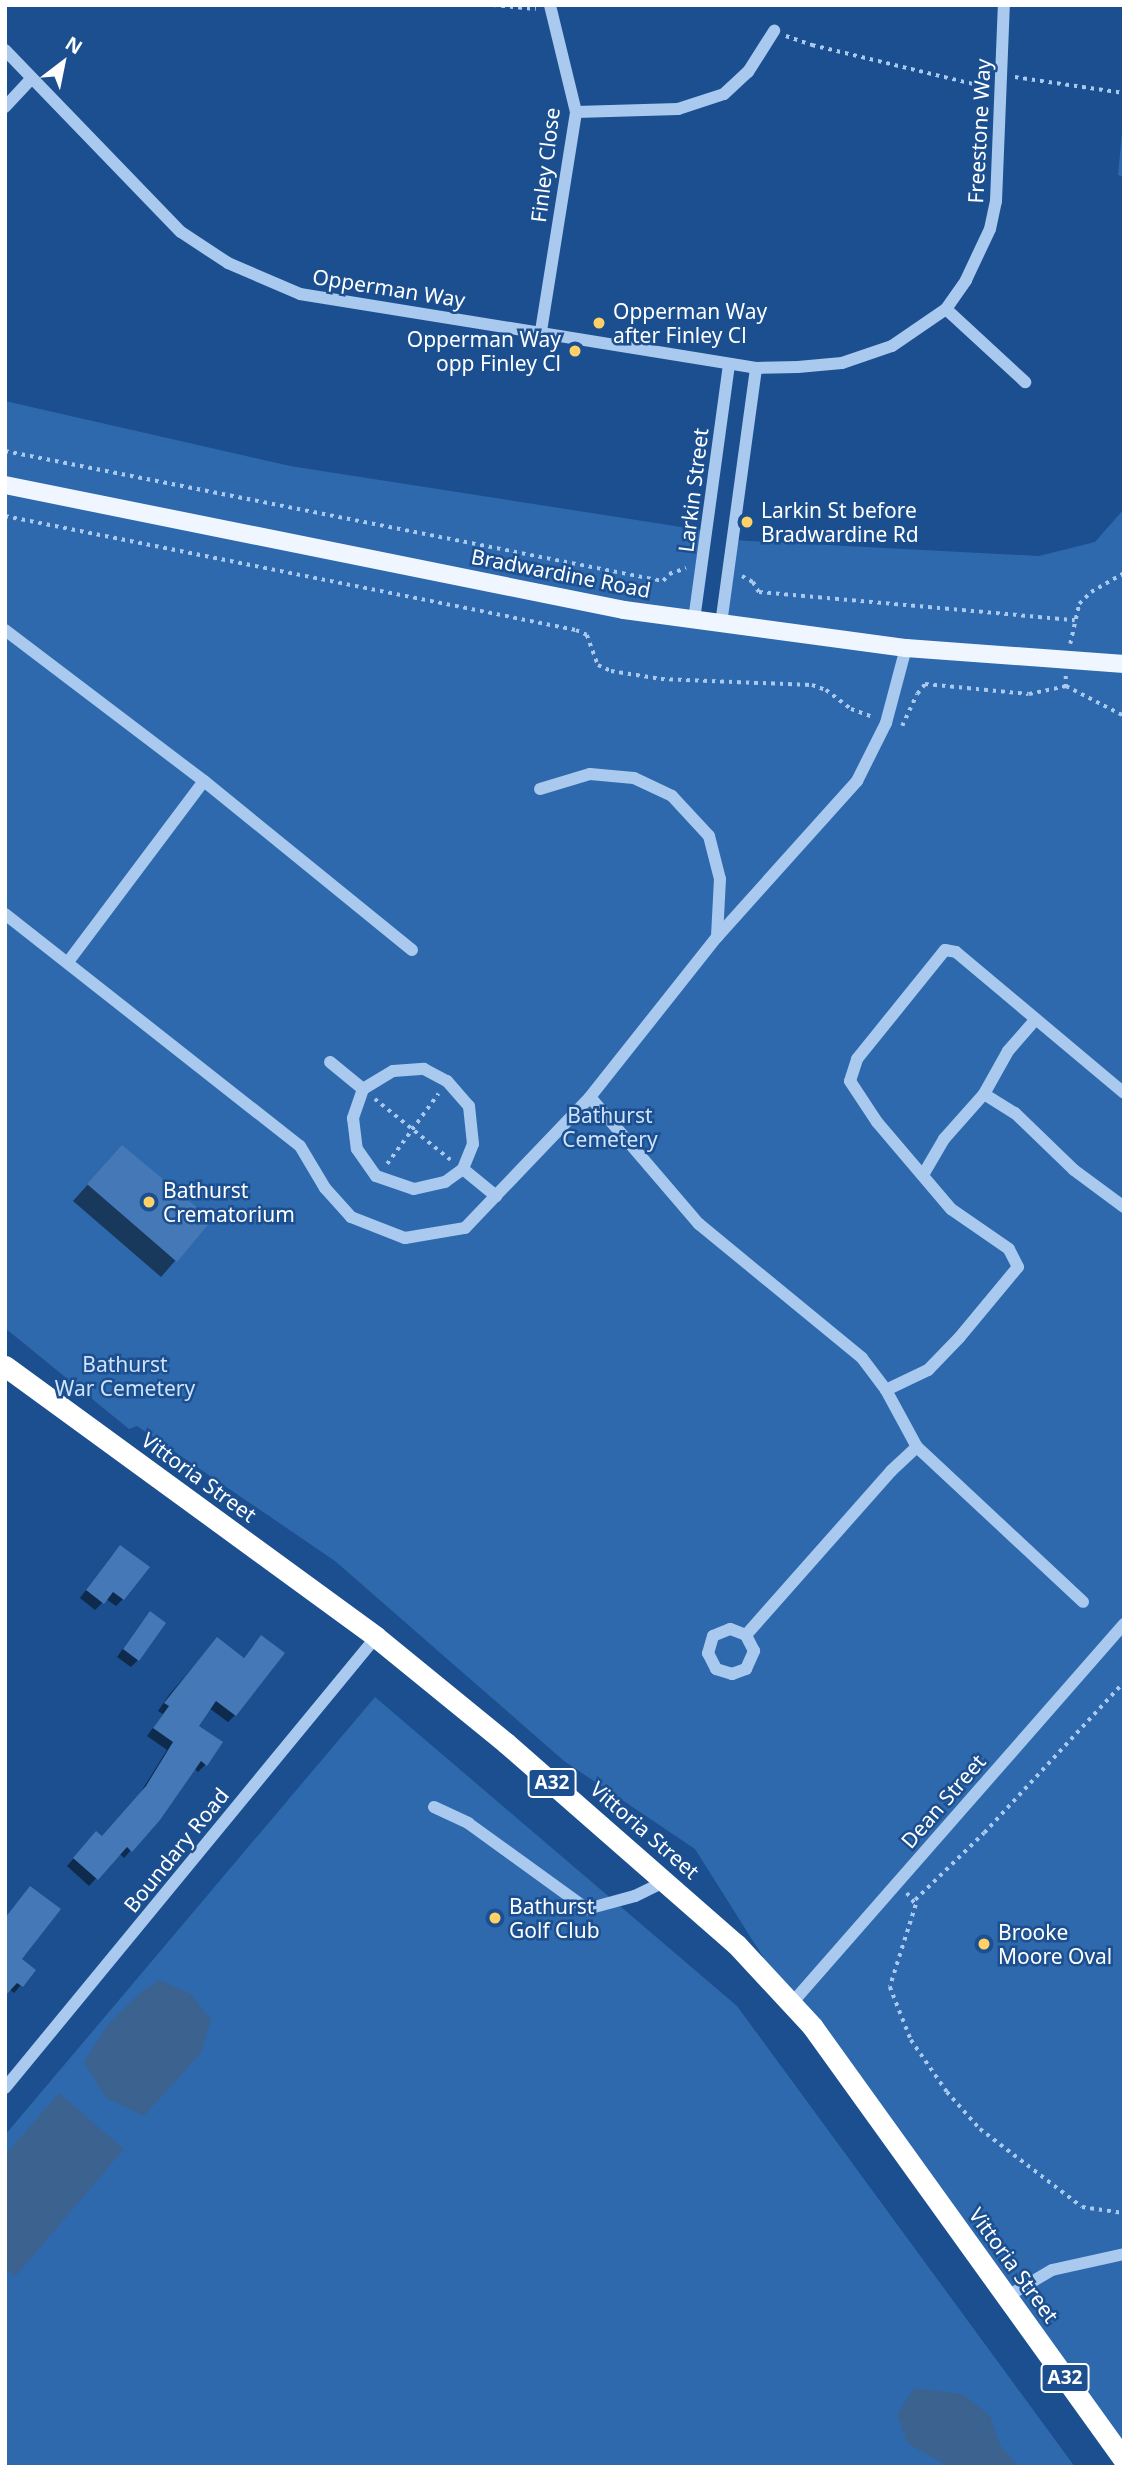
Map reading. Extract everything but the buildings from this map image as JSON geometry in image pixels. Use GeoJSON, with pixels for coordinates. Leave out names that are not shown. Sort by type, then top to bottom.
{"type":"FeatureCollection","features":[{"type":"Feature","properties":{"kind":"highway","name":"Vittoria Street"},"geometry":{"type":"LineString","coordinates":[[5,1366],[376,1637],[666,1881],[736,1944],[812,2026],[1124,2460]]}},
{"type":"Feature","properties":{"kind":"main road","name":"Bradwardine Road"},"geometry":{"type":"LineString","coordinates":[[5,485],[624,610],[906,648],[1121,662]]}},
{"type":"Feature","properties":{"kind":"street","name":"Freestone Way"},"geometry":{"type":"LineString","coordinates":[[729,364],[756,368],[820,365],[865,357],[892,346],[946,309],[967,280],[993,220],[999,174],[1004,5]]}},
{"type":"Feature","properties":{"kind":"street","name":"Finley Close"},"geometry":{"type":"LineString","coordinates":[[541,331],[576,112],[551,8]]}},
{"type":"Feature","properties":{"kind":"street"},"geometry":{"type":"LineString","coordinates":[[576,112],[678,109],[724,94],[748,72],[774,31]]}},
{"type":"Feature","properties":{"kind":"street","name":"Opperman Way"},"geometry":{"type":"LineString","coordinates":[[5,50],[181,232],[228,263],[300,294],[541,331],[729,364]]}},
{"type":"Feature","properties":{"kind":"street"},"geometry":{"type":"LineString","coordinates":[[5,107],[31,79]]}},
{"type":"Feature","properties":{"kind":"street"},"geometry":{"type":"LineString","coordinates":[[946,309],[1025,382]]}},
{"type":"Feature","properties":{"kind":"street","name":"Larkin Street"},"geometry":{"type":"LineString","coordinates":[[694,621],[729,364]]}},
{"type":"Feature","properties":{"kind":"street"},"geometry":{"type":"LineString","coordinates":[[721,624],[756,368]]}},
{"type":"Feature","properties":{"kind":"street"},"geometry":{"type":"LineString","coordinates":[[5,630],[204,781],[412,950]]}},
{"type":"Feature","properties":{"kind":"street"},"geometry":{"type":"LineString","coordinates":[[5,915],[300,1146],[325,1188],[351,1217],[405,1238],[465,1228],[590,1097],[717,937],[857,781],[886,723],[906,648]]}},
{"type":"Feature","properties":{"kind":"street"},"geometry":{"type":"LineString","coordinates":[[540,789],[590,775],[634,778],[672,796],[709,836],[720,879],[717,937]]}},
{"type":"Feature","properties":{"kind":"street"},"geometry":{"type":"LineString","coordinates":[[68,962],[204,781]]}},
{"type":"Feature","properties":{"kind":"street"},"geometry":{"type":"LineString","coordinates":[[886,1390],[928,1370],[960,1338],[1018,1268],[1009,1250],[951,1209],[877,1122],[850,1081],[857,1059],[945,950],[956,952],[1124,1093]]}},
{"type":"Feature","properties":{"kind":"street"},"geometry":{"type":"LineString","coordinates":[[923,1175],[944,1139],[984,1094],[1008,1051],[1035,1020]]}},
{"type":"Feature","properties":{"kind":"street"},"geometry":{"type":"LineString","coordinates":[[330,1062],[363,1089]]}},
{"type":"Feature","properties":{"kind":"street"},"geometry":{"type":"LineString","coordinates":[[424,1069],[447,1081],[469,1106],[473,1144],[463,1170],[445,1182],[414,1189],[376,1176],[357,1149],[353,1118],[363,1089],[393,1071],[424,1069]]}},
{"type":"Feature","properties":{"kind":"street"},"geometry":{"type":"LineString","coordinates":[[984,1094],[1015,1113],[1074,1170],[1124,1207]]}},
{"type":"Feature","properties":{"kind":"street"},"geometry":{"type":"LineString","coordinates":[[590,1097],[699,1224],[862,1358],[886,1390],[917,1447],[1083,1602]]}},
{"type":"Feature","properties":{"kind":"street"},"geometry":{"type":"LineString","coordinates":[[463,1170],[496,1196]]}},
{"type":"Feature","properties":{"kind":"street"},"geometry":{"type":"LineString","coordinates":[[746,1635],[891,1471],[917,1447]]}},
{"type":"Feature","properties":{"kind":"street","name":"Dean Street"},"geometry":{"type":"LineString","coordinates":[[792,2003],[1124,1624]]}},
{"type":"Feature","properties":{"kind":"street","name":"Boundary Road"},"geometry":{"type":"LineString","coordinates":[[5,2088],[376,1637]]}},
{"type":"Feature","properties":{"kind":"street"},"geometry":{"type":"LineString","coordinates":[[435,1807],[468,1823],[587,1909],[635,1896],[666,1881]]}},
{"type":"Feature","properties":{"kind":"street"},"geometry":{"type":"LineString","coordinates":[[1006,2297],[1052,2270],[1124,2254]]}},
{"type":"Feature","properties":{"kind":"path"},"geometry":{"type":"LineString","coordinates":[[493,5],[551,8]]}},
{"type":"Feature","properties":{"kind":"path"},"geometry":{"type":"LineString","coordinates":[[774,31],[812,45],[979,86],[1003,82],[1124,93]]}},
{"type":"Feature","properties":{"kind":"path"},"geometry":{"type":"LineString","coordinates":[[5,452],[663,581],[670,574],[688,568]]}},
{"type":"Feature","properties":{"kind":"path"},"geometry":{"type":"LineString","coordinates":[[5,516],[576,630],[587,635],[598,665],[611,671],[661,680],[812,685],[826,690],[851,709],[900,728],[925,684],[1029,694],[1066,686]]}},
{"type":"Feature","properties":{"kind":"path"},"geometry":{"type":"LineString","coordinates":[[741,575],[753,582],[759,592],[1075,620]]}},
{"type":"Feature","properties":{"kind":"path"},"geometry":{"type":"LineString","coordinates":[[376,1176],[415,1129],[447,1081]]}},
{"type":"Feature","properties":{"kind":"path"},"geometry":{"type":"LineString","coordinates":[[363,1089],[463,1170]]}},
{"type":"Feature","properties":{"kind":"path"},"geometry":{"type":"LineString","coordinates":[[915,1900],[984,1833],[1124,1682]]}},
{"type":"Feature","properties":{"kind":"path"},"geometry":{"type":"LineString","coordinates":[[897,1885],[915,1900],[916,1905],[890,1987],[911,2040],[947,2092],[980,2129],[1082,2207],[1124,2213]]}},
{"type":"Feature","properties":{"kind":"green space"},"geometry":{"type":"Polygon","coordinates":[[[1124,112],[1124,177],[1118,175],[1124,112]]]}},
{"type":"Feature","properties":{"kind":"green space","name":"Bathurst Cemetery"},"geometry":{"type":"Polygon","coordinates":[[[5,401],[290,466],[707,531],[694,620],[721,624],[732,540],[1039,556],[1095,542],[1124,509],[1124,2460],[792,2003],[695,1849],[564,1761],[335,1561],[137,1426],[129,1429],[5,1328],[5,401]]]}},
{"type":"Feature","properties":{"kind":"green space","name":"Bathurst Golf Club"},"geometry":{"type":"Polygon","coordinates":[[[375,1697],[737,2006],[1075,2467],[5,2467],[5,2135],[375,1697]]]}},
{"type":"Feature","properties":{"kind":"shaded area"},"geometry":{"type":"Polygon","coordinates":[[[160,1980],[191,1994],[211,2020],[201,2053],[144,2116],[106,2098],[84,2062],[108,2024],[142,1991],[160,1980]]]}},
{"type":"Feature","properties":{"kind":"shaded area"},"geometry":{"type":"Polygon","coordinates":[[[59,2093],[124,2149],[15,2277],[5,2268],[5,2155],[59,2093]]]}},
{"type":"Feature","properties":{"kind":"shaded area"},"geometry":{"type":"Polygon","coordinates":[[[914,2388],[963,2394],[990,2416],[1000,2445],[1019,2467],[949,2467],[907,2443],[897,2415],[914,2388]]]}},
{"type":"Feature","properties":{"kind":"place","name":"Opperman Way after Finley Cl"},"geometry":{"type":"Point","coordinates":[599,323]}},
{"type":"Feature","properties":{"kind":"place","name":"Opperman Way opp Finley Cl"},"geometry":{"type":"Point","coordinates":[575,351]}},
{"type":"Feature","properties":{"kind":"place","name":"Larkin St before Bradwardine Rd"},"geometry":{"type":"Point","coordinates":[747,522]}},
{"type":"Feature","properties":{"kind":"place","name":"Bathurst Crematorium"},"geometry":{"type":"Point","coordinates":[149,1202]}},
{"type":"Feature","properties":{"kind":"place","name":"Bathurst Golf Club"},"geometry":{"type":"Point","coordinates":[495,1918]}},
{"type":"Feature","properties":{"kind":"place","name":"Brooke Moore Oval"},"geometry":{"type":"Point","coordinates":[984,1944]}},
{"type":"Feature","properties":{"kind":"park label","name":"Bathurst War Cemetery"},"geometry":{"type":"Point","coordinates":[125,1376]}}]}
